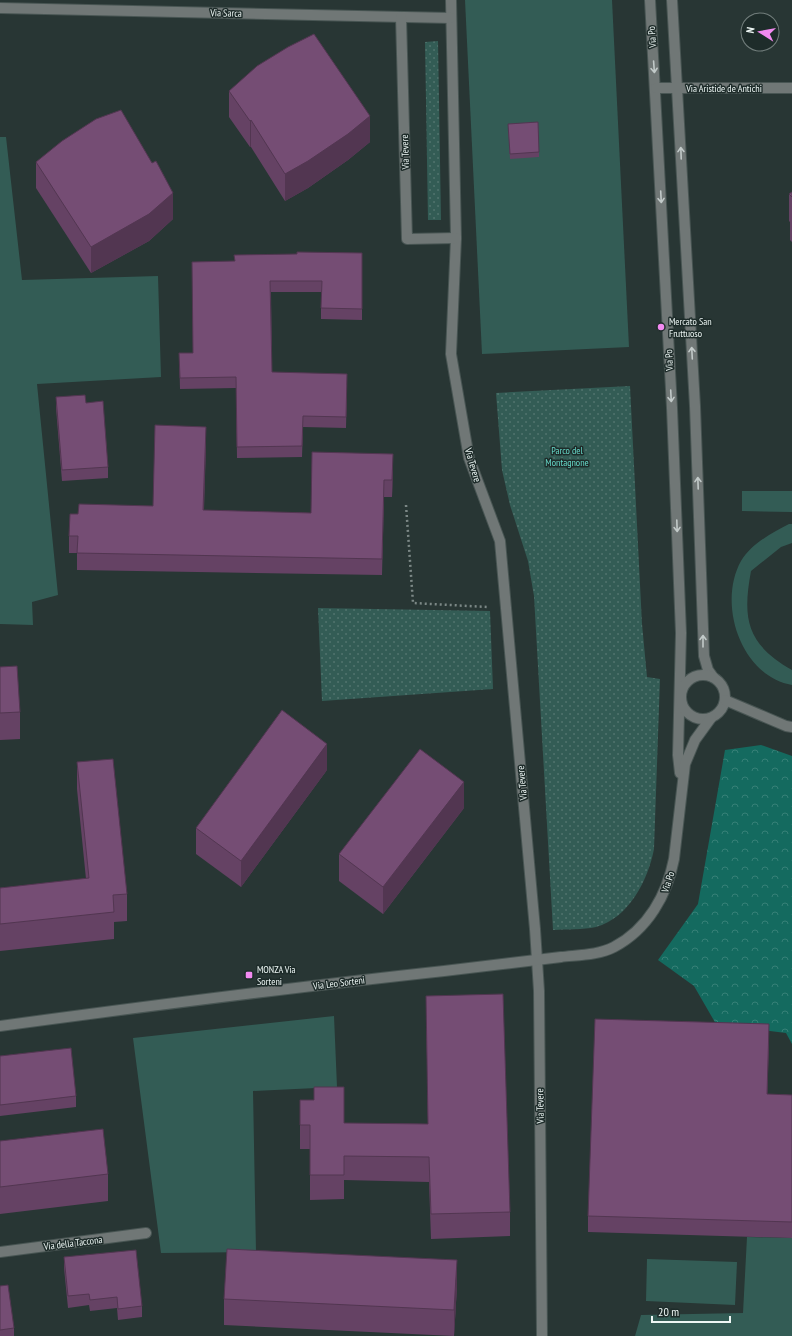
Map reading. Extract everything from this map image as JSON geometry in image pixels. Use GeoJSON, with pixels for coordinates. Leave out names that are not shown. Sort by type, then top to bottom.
{"type":"FeatureCollection","features":[{"type":"Feature","properties":{"kind":"street","name":"Via Tevere"},"geometry":{"type":"LineString","coordinates":[[451,0],[456,238],[451,354],[469,458],[500,541],[539,991],[542,1336]]}},
{"type":"Feature","properties":{"kind":"street","name":"Via Po"},"geometry":{"type":"LineString","coordinates":[[607,950],[622,942],[645,922],[662,900],[672,873],[681,789],[678,755],[681,697],[681,633],[673,423],[656,88],[650,0]]}},
{"type":"Feature","properties":{"kind":"street"},"geometry":{"type":"LineString","coordinates":[[672,0],[679,88],[695,406],[704,656],[708,670],[713,678]]}},
{"type":"Feature","properties":{"kind":"street","name":"Via Sarca"},"geometry":{"type":"LineString","coordinates":[[0,8],[451,18]]}},
{"type":"Feature","properties":{"kind":"street","name":"Via Tevere"},"geometry":{"type":"LineString","coordinates":[[401,17],[408,239],[456,238]]}},
{"type":"Feature","properties":{"kind":"street","name":"Via Aristide de Antichi"},"geometry":{"type":"LineString","coordinates":[[656,88],[792,88]]}},
{"type":"Feature","properties":{"kind":"street"},"geometry":{"type":"LineString","coordinates":[[681,789],[685,764],[689,752],[695,740],[711,718],[719,712],[724,700],[724,690],[720,683],[713,678],[703,675],[692,678],[684,685],[681,697],[683,706],[689,714],[701,719],[711,718]]}},
{"type":"Feature","properties":{"kind":"street"},"geometry":{"type":"LineString","coordinates":[[724,700],[786,726],[792,727]]}},
{"type":"Feature","properties":{"kind":"street","name":"Via Leo Sorteni"},"geometry":{"type":"LineString","coordinates":[[0,1026],[344,982],[537,960],[607,950]]}},
{"type":"Feature","properties":{"kind":"street","name":"Via della Taccona"},"geometry":{"type":"LineString","coordinates":[[0,1252],[146,1233]]}},
{"type":"Feature","properties":{"kind":"path"},"geometry":{"type":"LineString","coordinates":[[406,505],[413,603],[506,608]]}},
{"type":"Feature","properties":{"kind":"green space"},"geometry":{"type":"Polygon","coordinates":[[[465,0],[612,0],[629,347],[482,354],[465,0]]]}},
{"type":"Feature","properties":{"kind":"green space"},"geometry":{"type":"Polygon","coordinates":[[[438,41],[441,220],[428,220],[425,42],[438,41]]]}},
{"type":"Feature","properties":{"kind":"green space"},"geometry":{"type":"Polygon","coordinates":[[[0,137],[6,137],[22,280],[158,276],[161,377],[37,384],[58,595],[32,602],[33,625],[0,624],[0,137]]]}},
{"type":"Feature","properties":{"kind":"green space","name":"Parco del Montagnone"},"geometry":{"type":"Polygon","coordinates":[[[630,386],[642,624],[647,677],[660,679],[654,849],[642,885],[627,907],[618,915],[608,922],[596,927],[553,930],[534,596],[528,561],[510,505],[502,470],[496,393],[630,386]]]}},
{"type":"Feature","properties":{"kind":"green space"},"geometry":{"type":"Polygon","coordinates":[[[742,491],[792,491],[792,512],[742,511],[742,491]]]}},
{"type":"Feature","properties":{"kind":"green space"},"geometry":{"type":"Polygon","coordinates":[[[789,524],[792,524],[792,543],[781,547],[751,571],[747,603],[751,629],[757,640],[765,650],[792,670],[792,685],[774,679],[759,668],[747,653],[738,636],[733,617],[732,597],[734,578],[741,561],[751,549],[763,539],[789,524]]]}},
{"type":"Feature","properties":{"kind":"green space"},"geometry":{"type":"Polygon","coordinates":[[[318,608],[490,611],[493,689],[322,701],[318,608]]]}},
{"type":"Feature","properties":{"kind":"green space"},"geometry":{"type":"Polygon","coordinates":[[[761,745],[792,756],[792,1044],[786,1033],[716,1024],[694,986],[658,960],[698,904],[725,750],[761,745]]]}},
{"type":"Feature","properties":{"kind":"green space"},"geometry":{"type":"Polygon","coordinates":[[[334,1016],[337,1087],[253,1091],[256,1252],[161,1253],[133,1038],[334,1016]]]}},
{"type":"Feature","properties":{"kind":"green space"},"geometry":{"type":"Polygon","coordinates":[[[747,1237],[792,1238],[792,1336],[635,1336],[641,1315],[743,1313],[747,1237]]]}},
{"type":"Feature","properties":{"kind":"green space"},"geometry":{"type":"Polygon","coordinates":[[[647,1259],[737,1262],[735,1305],[646,1301],[647,1259]]]}},
{"type":"Feature","properties":{"kind":"building"},"geometry":{"type":"Polygon","coordinates":[[[314,34],[370,116],[348,134],[308,161],[285,174],[251,120],[250,121],[229,91],[257,66],[288,47],[314,34]]]}},
{"type":"Feature","properties":{"kind":"building"},"geometry":{"type":"Polygon","coordinates":[[[121,110],[152,163],[156,161],[173,193],[149,214],[91,247],[36,162],[62,141],[96,119],[121,110]]]}},
{"type":"Feature","properties":{"kind":"building"},"geometry":{"type":"Polygon","coordinates":[[[538,122],[539,152],[510,154],[508,124],[538,122]]]}},
{"type":"Feature","properties":{"kind":"building"},"geometry":{"type":"Polygon","coordinates":[[[297,252],[362,253],[362,309],[321,308],[322,281],[270,281],[272,372],[347,374],[346,417],[303,416],[302,446],[237,447],[236,377],[180,378],[179,353],[193,353],[192,262],[235,261],[234,255],[297,254],[297,252]]]}},
{"type":"Feature","properties":{"kind":"building"},"geometry":{"type":"Polygon","coordinates":[[[85,395],[86,403],[103,401],[108,467],[62,470],[56,397],[85,395]]]}},
{"type":"Feature","properties":{"kind":"building"},"geometry":{"type":"Polygon","coordinates":[[[155,425],[206,427],[203,510],[311,513],[312,452],[393,454],[392,480],[384,480],[382,559],[77,553],[78,536],[69,536],[70,514],[78,514],[79,504],[153,506],[155,425]]]}},
{"type":"Feature","properties":{"kind":"building"},"geometry":{"type":"Polygon","coordinates":[[[17,666],[20,712],[0,713],[0,667],[17,666]]]}},
{"type":"Feature","properties":{"kind":"building"},"geometry":{"type":"Polygon","coordinates":[[[282,710],[327,744],[241,861],[196,828],[282,710]]]}},
{"type":"Feature","properties":{"kind":"building"},"geometry":{"type":"Polygon","coordinates":[[[420,749],[464,782],[383,887],[339,854],[420,749]]]}},
{"type":"Feature","properties":{"kind":"building"},"geometry":{"type":"Polygon","coordinates":[[[113,759],[127,894],[113,895],[114,912],[0,924],[0,888],[89,878],[77,762],[113,759]]]}},
{"type":"Feature","properties":{"kind":"building"},"geometry":{"type":"Polygon","coordinates":[[[503,994],[510,1212],[431,1214],[429,1157],[344,1156],[344,1175],[310,1175],[310,1125],[300,1125],[300,1100],[314,1100],[314,1087],[344,1087],[344,1123],[428,1124],[426,996],[503,994]]]}},
{"type":"Feature","properties":{"kind":"building"},"geometry":{"type":"Polygon","coordinates":[[[595,1019],[769,1024],[767,1094],[792,1095],[792,1222],[588,1216],[595,1019]]]}},
{"type":"Feature","properties":{"kind":"building"},"geometry":{"type":"Polygon","coordinates":[[[71,1048],[76,1096],[0,1105],[0,1056],[71,1048]]]}},
{"type":"Feature","properties":{"kind":"building"},"geometry":{"type":"Polygon","coordinates":[[[103,1129],[108,1174],[0,1187],[0,1141],[103,1129]]]}},
{"type":"Feature","properties":{"kind":"building"},"geometry":{"type":"Polygon","coordinates":[[[227,1249],[457,1260],[454,1310],[224,1299],[227,1249]]]}},
{"type":"Feature","properties":{"kind":"building"},"geometry":{"type":"Polygon","coordinates":[[[136,1250],[142,1306],[118,1309],[117,1297],[90,1300],[89,1294],[68,1296],[64,1257],[136,1250]]]}},
{"type":"Feature","properties":{"kind":"building"},"geometry":{"type":"Polygon","coordinates":[[[8,1285],[14,1328],[0,1330],[0,1286],[8,1285]]]}},
{"type":"Feature","properties":{"kind":"place","name":"Mercato San Fruttuoso"},"geometry":{"type":"Point","coordinates":[661,327]}},
{"type":"Feature","properties":{"kind":"place","name":"MONZA Via Sorteni"},"geometry":{"type":"Point","coordinates":[249,975]}}]}
